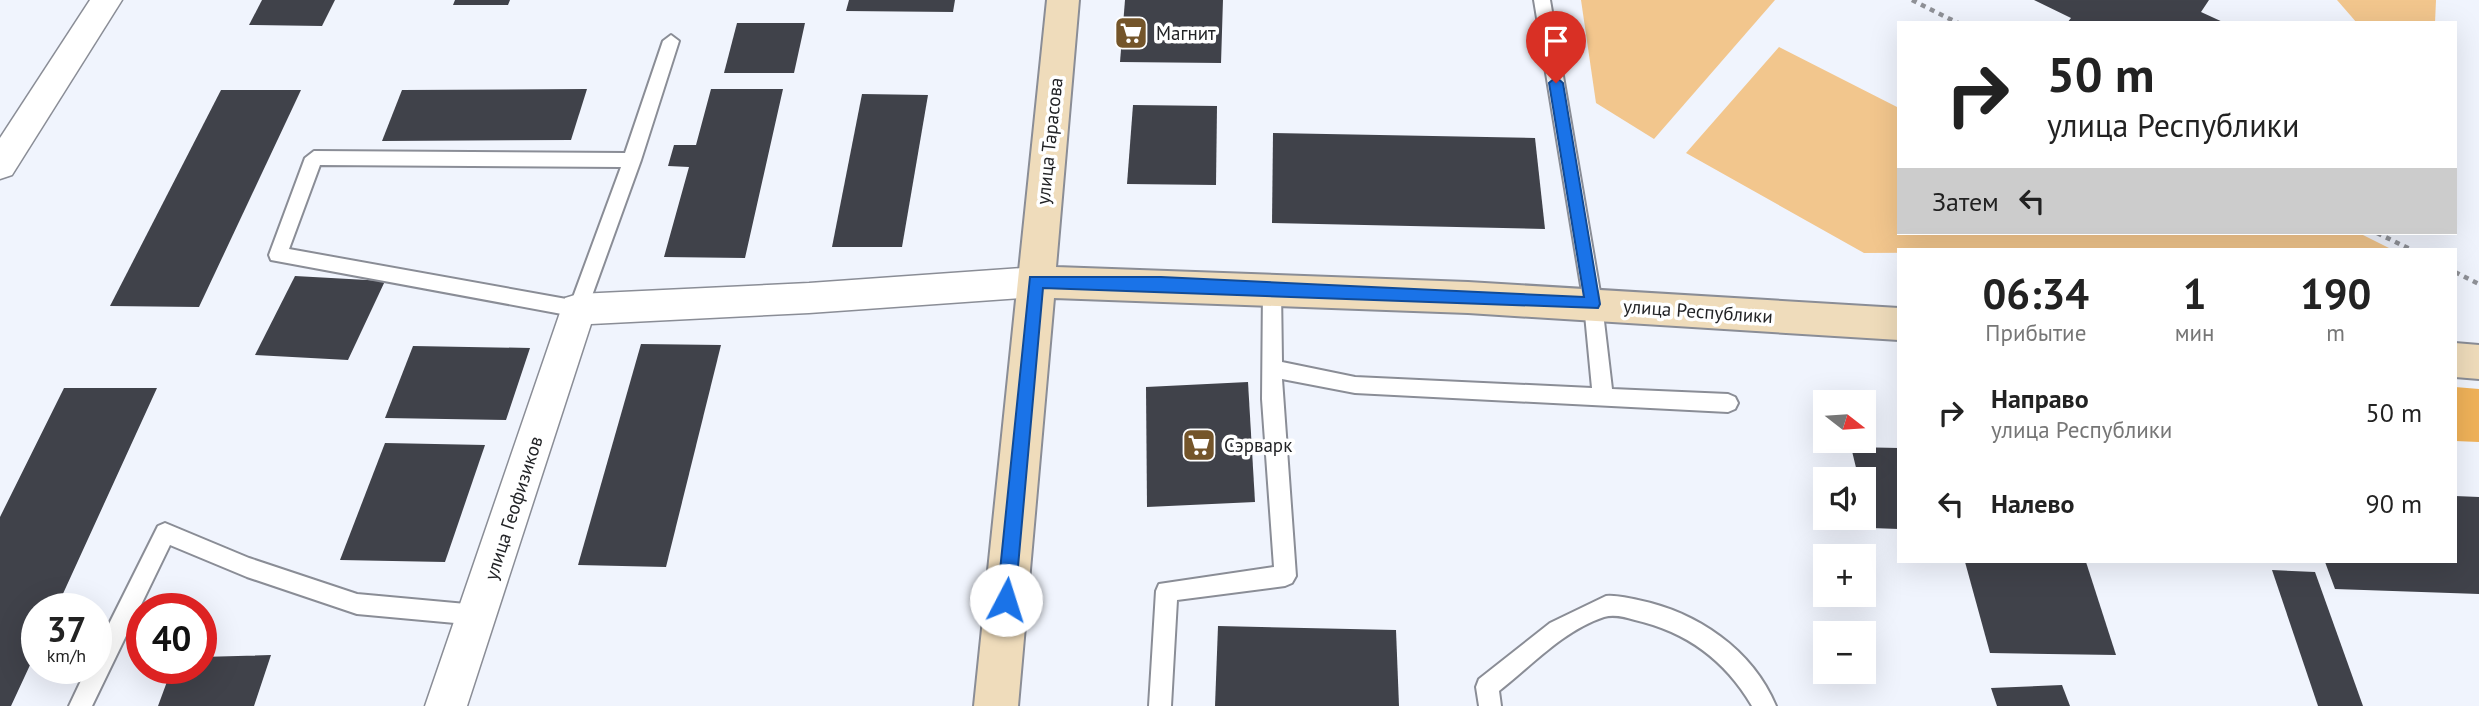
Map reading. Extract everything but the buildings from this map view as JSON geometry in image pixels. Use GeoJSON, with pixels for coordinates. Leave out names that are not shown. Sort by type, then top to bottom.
{"type":"FeatureCollection","features":[{"type":"Feature","properties":{"kind":"street"},"geometry":{"type":"LineString","coordinates":[[0,166],[106,0]]}},
{"type":"Feature","properties":{"kind":"street","name":"улица Тарасова"},"geometry":{"type":"LineString","coordinates":[[996,706],[1063,0]]}},
{"type":"Feature","properties":{"kind":"street"},"geometry":{"type":"LineString","coordinates":[[578,309],[809,298],[1035,282]]}},
{"type":"Feature","properties":{"kind":"street","name":"улица Республики"},"geometry":{"type":"LineString","coordinates":[[1035,282],[1272,289],[1593,304],[1897,324]]}},
{"type":"Feature","properties":{"kind":"street","name":"улица Геофизиков"},"geometry":{"type":"LineString","coordinates":[[446,706],[578,309]]}},
{"type":"Feature","properties":{"kind":"street"},"geometry":{"type":"LineString","coordinates":[[2457,360],[2479,362]]}},
{"type":"Feature","properties":{"kind":"lane"},"geometry":{"type":"LineString","coordinates":[[1542,0],[1593,304],[1602,397]]}},
{"type":"Feature","properties":{"kind":"lane"},"geometry":{"type":"LineString","coordinates":[[632,160],[314,158],[278,255],[578,309],[632,160],[671,41]]}},
{"type":"Feature","properties":{"kind":"lane"},"geometry":{"type":"LineString","coordinates":[[1160,706],[1167,591],[1285,576],[1272,369],[1272,289]]}},
{"type":"Feature","properties":{"kind":"lane"},"geometry":{"type":"LineString","coordinates":[[1272,369],[1355,384],[1728,403]]}},
{"type":"Feature","properties":{"kind":"lane"},"geometry":{"type":"LineString","coordinates":[[80,706],[165,533],[247,567],[357,604],[477,615]]}},
{"type":"Feature","properties":{"kind":"lane"},"geometry":{"type":"LineString","coordinates":[[1490,706],[1487,687],[1567,625],[1609,605],[1651,612],[1701,631],[1751,681],[1765,706]]}},
{"type":"Feature","properties":{"kind":"path"},"geometry":{"type":"LineString","coordinates":[[1912,0],[1954,21]]}},
{"type":"Feature","properties":{"kind":"path"},"geometry":{"type":"LineString","coordinates":[[2381,235],[2408,248]]}},
{"type":"Feature","properties":{"kind":"path"},"geometry":{"type":"LineString","coordinates":[[2457,273],[2479,284]]}},
{"type":"Feature","properties":{"kind":"shaded area"},"geometry":{"type":"Polygon","coordinates":[[[1581,0],[1775,0],[1654,139],[1596,103],[1581,0]]]}},
{"type":"Feature","properties":{"kind":"shaded area"},"geometry":{"type":"Polygon","coordinates":[[[2337,0],[2436,0],[2435,21],[2355,21],[2337,0]]]}},
{"type":"Feature","properties":{"kind":"shaded area"},"geometry":{"type":"Polygon","coordinates":[[[1779,47],[1897,107],[1897,235],[2363,235],[2389,248],[1897,248],[1897,253],[1864,253],[1686,153],[1779,47]]]}},
{"type":"Feature","properties":{"kind":"shaded area"},"geometry":{"type":"Polygon","coordinates":[[[2457,387],[2479,389],[2479,442],[2457,441],[2457,387]]]}},
{"type":"Feature","properties":{"kind":"place","name":"Магнит"},"geometry":{"type":"Point","coordinates":[1131,33]}},
{"type":"Feature","properties":{"kind":"place","name":"Сэрварк"},"geometry":{"type":"Point","coordinates":[1199,445]}},
{"type":"Feature","properties":{"kind":"route"},"geometry":{"type":"LineString","coordinates":[[1006,600],[1035,282],[1161,284],[1593,304],[1556,83]]}}]}
